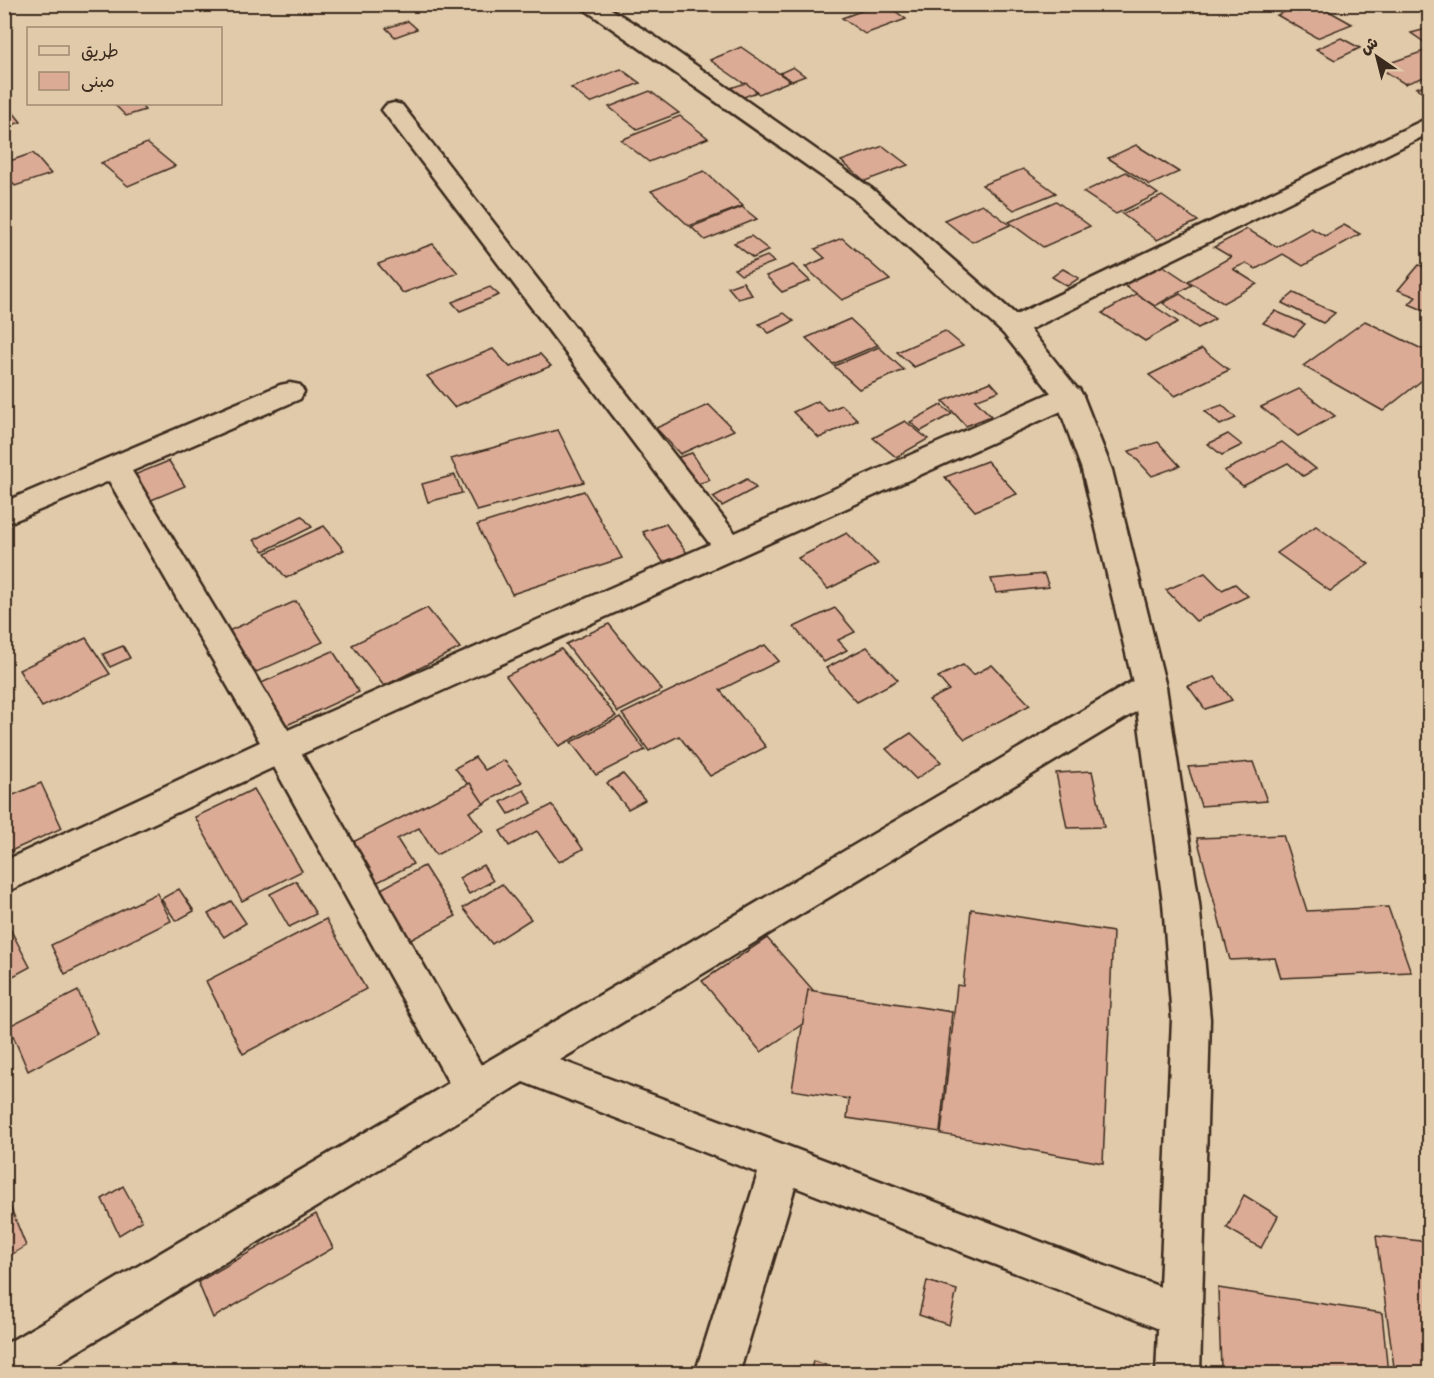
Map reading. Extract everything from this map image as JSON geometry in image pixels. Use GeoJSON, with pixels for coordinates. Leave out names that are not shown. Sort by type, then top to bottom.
{"type":"FeatureCollection","features":[{"type":"Feature","properties":{"kind":"street"},"geometry":{"type":"LineString","coordinates":[[587,4],[646,41],[862,193],[1013,327],[1069,396],[1097,470],[1150,687],[1181,903],[1191,1018],[1178,1374]]}},
{"type":"Feature","properties":{"kind":"street"},"geometry":{"type":"LineString","coordinates":[[394,111],[730,548]]}},
{"type":"Feature","properties":{"kind":"street"},"geometry":{"type":"LineString","coordinates":[[1013,327],[1430,123]]}},
{"type":"Feature","properties":{"kind":"street"},"geometry":{"type":"LineString","coordinates":[[4,514],[290,392]]}},
{"type":"Feature","properties":{"kind":"street"},"geometry":{"type":"LineString","coordinates":[[4,878],[281,748],[1069,396]]}},
{"type":"Feature","properties":{"kind":"street"},"geometry":{"type":"LineString","coordinates":[[115,467],[281,748],[474,1090]]}},
{"type":"Feature","properties":{"kind":"street"},"geometry":{"type":"LineString","coordinates":[[4,1370],[1150,687]]}},
{"type":"Feature","properties":{"kind":"street"},"geometry":{"type":"LineString","coordinates":[[521,1063],[1180,1315]]}},
{"type":"Feature","properties":{"kind":"street"},"geometry":{"type":"LineString","coordinates":[[717,1374],[781,1164]]}},
{"type":"Feature","properties":{"kind":"building"},"geometry":{"type":"Polygon","coordinates":[[[885,4],[906,19],[865,34],[842,18],[885,4]]]}},
{"type":"Feature","properties":{"kind":"building"},"geometry":{"type":"Polygon","coordinates":[[[1318,5],[1352,24],[1317,38],[1277,15],[1292,9],[1298,13],[1318,5]]]}},
{"type":"Feature","properties":{"kind":"building"},"geometry":{"type":"Polygon","coordinates":[[[408,21],[417,29],[395,37],[386,28],[408,21]]]}},
{"type":"Feature","properties":{"kind":"building"},"geometry":{"type":"Polygon","coordinates":[[[1430,28],[1430,46],[1411,33],[1430,28]]]}},
{"type":"Feature","properties":{"kind":"building"},"geometry":{"type":"Polygon","coordinates":[[[1341,38],[1360,48],[1335,60],[1316,49],[1341,38]]]}},
{"type":"Feature","properties":{"kind":"building"},"geometry":{"type":"Polygon","coordinates":[[[741,47],[790,81],[759,94],[710,60],[741,47]]]}},
{"type":"Feature","properties":{"kind":"building"},"geometry":{"type":"Polygon","coordinates":[[[1430,49],[1430,75],[1405,84],[1378,67],[1430,49]]]}},
{"type":"Feature","properties":{"kind":"building"},"geometry":{"type":"Polygon","coordinates":[[[793,67],[805,76],[792,81],[780,73],[793,67]]]}},
{"type":"Feature","properties":{"kind":"building"},"geometry":{"type":"Polygon","coordinates":[[[621,69],[640,83],[590,103],[571,88],[621,69]]]}},
{"type":"Feature","properties":{"kind":"building"},"geometry":{"type":"Polygon","coordinates":[[[746,83],[757,92],[741,98],[730,88],[746,83]]]}},
{"type":"Feature","properties":{"kind":"building"},"geometry":{"type":"Polygon","coordinates":[[[1430,83],[1430,96],[1416,88],[1430,83]]]}},
{"type":"Feature","properties":{"kind":"building"},"geometry":{"type":"Polygon","coordinates":[[[650,91],[679,113],[637,129],[609,107],[650,91]]]}},
{"type":"Feature","properties":{"kind":"building"},"geometry":{"type":"Polygon","coordinates":[[[115,105],[141,105],[145,110],[126,116],[115,105]]]}},
{"type":"Feature","properties":{"kind":"building"},"geometry":{"type":"Polygon","coordinates":[[[12,111],[21,122],[4,128],[4,114],[12,111]]]}},
{"type":"Feature","properties":{"kind":"building"},"geometry":{"type":"Polygon","coordinates":[[[680,116],[708,138],[649,162],[621,140],[680,116]]]}},
{"type":"Feature","properties":{"kind":"building"},"geometry":{"type":"Polygon","coordinates":[[[147,143],[175,166],[128,186],[101,163],[147,143]]]}},
{"type":"Feature","properties":{"kind":"building"},"geometry":{"type":"Polygon","coordinates":[[[1136,145],[1179,172],[1150,185],[1108,158],[1136,145]]]}},
{"type":"Feature","properties":{"kind":"building"},"geometry":{"type":"Polygon","coordinates":[[[883,146],[908,165],[865,181],[841,161],[883,146]]]}},
{"type":"Feature","properties":{"kind":"building"},"geometry":{"type":"Polygon","coordinates":[[[33,153],[51,174],[15,186],[4,173],[4,163],[33,153]]]}},
{"type":"Feature","properties":{"kind":"building"},"geometry":{"type":"Polygon","coordinates":[[[1023,169],[1056,193],[1014,210],[982,185],[1023,169]]]}},
{"type":"Feature","properties":{"kind":"building"},"geometry":{"type":"Polygon","coordinates":[[[704,171],[743,206],[689,226],[651,191],[704,171]]]}},
{"type":"Feature","properties":{"kind":"building"},"geometry":{"type":"Polygon","coordinates":[[[1126,172],[1158,194],[1116,214],[1083,192],[1126,172]]]}},
{"type":"Feature","properties":{"kind":"building"},"geometry":{"type":"Polygon","coordinates":[[[1162,196],[1198,221],[1157,240],[1122,214],[1162,196]]]}},
{"type":"Feature","properties":{"kind":"building"},"geometry":{"type":"Polygon","coordinates":[[[1056,201],[1090,226],[1043,247],[1009,222],[1056,201]]]}},
{"type":"Feature","properties":{"kind":"building"},"geometry":{"type":"Polygon","coordinates":[[[982,204],[1010,225],[972,242],[944,220],[982,204]]]}},
{"type":"Feature","properties":{"kind":"building"},"geometry":{"type":"Polygon","coordinates":[[[742,207],[757,219],[705,240],[691,227],[742,207]]]}},
{"type":"Feature","properties":{"kind":"building"},"geometry":{"type":"Polygon","coordinates":[[[1344,225],[1360,234],[1303,266],[1283,254],[1256,269],[1246,263],[1233,269],[1257,284],[1223,303],[1188,281],[1231,257],[1214,247],[1247,229],[1277,247],[1311,228],[1325,236],[1344,225]]]}},
{"type":"Feature","properties":{"kind":"building"},"geometry":{"type":"Polygon","coordinates":[[[751,236],[769,250],[753,258],[734,243],[751,236]]]}},
{"type":"Feature","properties":{"kind":"building"},"geometry":{"type":"Polygon","coordinates":[[[842,238],[890,280],[842,300],[805,267],[825,258],[815,249],[842,238]]]}},
{"type":"Feature","properties":{"kind":"building"},"geometry":{"type":"Polygon","coordinates":[[[433,244],[458,273],[403,293],[378,264],[433,244]]]}},
{"type":"Feature","properties":{"kind":"building"},"geometry":{"type":"Polygon","coordinates":[[[767,256],[774,262],[741,275],[734,269],[767,256]]]}},
{"type":"Feature","properties":{"kind":"building"},"geometry":{"type":"Polygon","coordinates":[[[793,265],[810,281],[782,292],[766,276],[793,265]]]}},
{"type":"Feature","properties":{"kind":"building"},"geometry":{"type":"Polygon","coordinates":[[[1162,265],[1192,285],[1155,306],[1124,285],[1162,265]]]}},
{"type":"Feature","properties":{"kind":"building"},"geometry":{"type":"Polygon","coordinates":[[[1419,265],[1430,269],[1430,313],[1409,304],[1416,297],[1398,290],[1419,265]]]}},
{"type":"Feature","properties":{"kind":"building"},"geometry":{"type":"Polygon","coordinates":[[[1063,269],[1079,278],[1067,286],[1052,277],[1063,269]]]}},
{"type":"Feature","properties":{"kind":"building"},"geometry":{"type":"Polygon","coordinates":[[[743,282],[752,295],[738,299],[728,287],[743,282]]]}},
{"type":"Feature","properties":{"kind":"building"},"geometry":{"type":"Polygon","coordinates":[[[490,287],[499,295],[460,311],[452,302],[490,287]]]}},
{"type":"Feature","properties":{"kind":"building"},"geometry":{"type":"Polygon","coordinates":[[[1294,293],[1335,313],[1323,323],[1282,303],[1294,293]]]}},
{"type":"Feature","properties":{"kind":"building"},"geometry":{"type":"Polygon","coordinates":[[[1136,294],[1178,322],[1145,341],[1102,313],[1136,294]]]}},
{"type":"Feature","properties":{"kind":"building"},"geometry":{"type":"Polygon","coordinates":[[[1180,294],[1215,319],[1198,328],[1163,303],[1180,294]]]}},
{"type":"Feature","properties":{"kind":"building"},"geometry":{"type":"Polygon","coordinates":[[[1275,311],[1305,324],[1294,336],[1263,323],[1275,311]]]}},
{"type":"Feature","properties":{"kind":"building"},"geometry":{"type":"Polygon","coordinates":[[[784,313],[794,321],[769,333],[759,324],[784,313]]]}},
{"type":"Feature","properties":{"kind":"building"},"geometry":{"type":"Polygon","coordinates":[[[850,319],[878,345],[833,364],[806,338],[850,319]]]}},
{"type":"Feature","properties":{"kind":"building"},"geometry":{"type":"Polygon","coordinates":[[[1365,321],[1430,353],[1430,374],[1383,411],[1303,366],[1365,321]]]}},
{"type":"Feature","properties":{"kind":"building"},"geometry":{"type":"Polygon","coordinates":[[[945,331],[963,346],[914,367],[897,352],[945,331]]]}},
{"type":"Feature","properties":{"kind":"building"},"geometry":{"type":"Polygon","coordinates":[[[879,347],[904,370],[859,389],[834,366],[879,347]]]}},
{"type":"Feature","properties":{"kind":"building"},"geometry":{"type":"Polygon","coordinates":[[[493,349],[510,367],[540,354],[551,366],[454,407],[427,376],[493,349]]]}},
{"type":"Feature","properties":{"kind":"building"},"geometry":{"type":"Polygon","coordinates":[[[1202,349],[1229,370],[1175,396],[1149,375],[1202,349]]]}},
{"type":"Feature","properties":{"kind":"building"},"geometry":{"type":"Polygon","coordinates":[[[991,382],[999,391],[975,400],[991,416],[966,426],[943,401],[991,382]]]}},
{"type":"Feature","properties":{"kind":"building"},"geometry":{"type":"Polygon","coordinates":[[[1299,389],[1335,416],[1298,436],[1261,407],[1299,389]]]}},
{"type":"Feature","properties":{"kind":"building"},"geometry":{"type":"Polygon","coordinates":[[[818,401],[828,411],[842,405],[858,420],[819,438],[793,412],[818,401]]]}},
{"type":"Feature","properties":{"kind":"building"},"geometry":{"type":"Polygon","coordinates":[[[709,405],[734,430],[680,454],[656,428],[709,405]]]}},
{"type":"Feature","properties":{"kind":"building"},"geometry":{"type":"Polygon","coordinates":[[[941,405],[952,414],[921,431],[910,422],[941,405]]]}},
{"type":"Feature","properties":{"kind":"building"},"geometry":{"type":"Polygon","coordinates":[[[1222,405],[1236,418],[1220,425],[1205,411],[1222,405]]]}},
{"type":"Feature","properties":{"kind":"building"},"geometry":{"type":"Polygon","coordinates":[[[905,421],[928,439],[896,457],[873,438],[905,421]]]}},
{"type":"Feature","properties":{"kind":"building"},"geometry":{"type":"Polygon","coordinates":[[[558,430],[584,482],[477,511],[451,459],[558,430]]]}},
{"type":"Feature","properties":{"kind":"building"},"geometry":{"type":"Polygon","coordinates":[[[1228,434],[1242,445],[1222,455],[1208,444],[1228,434]]]}},
{"type":"Feature","properties":{"kind":"building"},"geometry":{"type":"Polygon","coordinates":[[[1158,442],[1180,466],[1152,476],[1129,451],[1158,442]]]}},
{"type":"Feature","properties":{"kind":"building"},"geometry":{"type":"Polygon","coordinates":[[[1282,442],[1316,469],[1303,476],[1288,463],[1243,486],[1224,471],[1282,442]]]}},
{"type":"Feature","properties":{"kind":"building"},"geometry":{"type":"Polygon","coordinates":[[[692,453],[710,480],[691,486],[673,459],[692,453]]]}},
{"type":"Feature","properties":{"kind":"building"},"geometry":{"type":"Polygon","coordinates":[[[169,461],[185,486],[144,503],[129,477],[169,461]]]}},
{"type":"Feature","properties":{"kind":"building"},"geometry":{"type":"Polygon","coordinates":[[[987,461],[1017,494],[975,511],[945,477],[987,461]]]}},
{"type":"Feature","properties":{"kind":"building"},"geometry":{"type":"Polygon","coordinates":[[[455,475],[462,493],[428,502],[422,484],[455,475]]]}},
{"type":"Feature","properties":{"kind":"building"},"geometry":{"type":"Polygon","coordinates":[[[747,479],[756,488],[722,506],[713,497],[747,479]]]}},
{"type":"Feature","properties":{"kind":"building"},"geometry":{"type":"Polygon","coordinates":[[[584,491],[622,558],[512,594],[477,525],[584,491]]]}},
{"type":"Feature","properties":{"kind":"building"},"geometry":{"type":"Polygon","coordinates":[[[302,516],[312,527],[264,551],[254,540],[302,516]]]}},
{"type":"Feature","properties":{"kind":"building"},"geometry":{"type":"Polygon","coordinates":[[[666,524],[687,553],[663,562],[643,532],[666,524]]]}},
{"type":"Feature","properties":{"kind":"building"},"geometry":{"type":"Polygon","coordinates":[[[324,526],[344,550],[286,578],[266,553],[324,526]]]}},
{"type":"Feature","properties":{"kind":"building"},"geometry":{"type":"Polygon","coordinates":[[[1316,526],[1369,564],[1330,591],[1277,553],[1316,526]]]}},
{"type":"Feature","properties":{"kind":"building"},"geometry":{"type":"Polygon","coordinates":[[[847,533],[878,564],[828,589],[798,558],[847,533]]]}},
{"type":"Feature","properties":{"kind":"building"},"geometry":{"type":"Polygon","coordinates":[[[1205,573],[1222,590],[1235,584],[1248,596],[1196,621],[1166,590],[1205,573]]]}},
{"type":"Feature","properties":{"kind":"building"},"geometry":{"type":"Polygon","coordinates":[[[1044,574],[1049,587],[996,593],[991,579],[1044,574]]]}},
{"type":"Feature","properties":{"kind":"building"},"geometry":{"type":"Polygon","coordinates":[[[296,601],[323,642],[243,678],[217,636],[296,601]]]}},
{"type":"Feature","properties":{"kind":"building"},"geometry":{"type":"Polygon","coordinates":[[[427,608],[460,648],[384,686],[352,645],[427,608]]]}},
{"type":"Feature","properties":{"kind":"building"},"geometry":{"type":"Polygon","coordinates":[[[835,608],[855,632],[838,640],[847,650],[824,662],[794,627],[835,608]]]}},
{"type":"Feature","properties":{"kind":"building"},"geometry":{"type":"Polygon","coordinates":[[[609,624],[662,690],[618,712],[566,644],[609,624]]]}},
{"type":"Feature","properties":{"kind":"building"},"geometry":{"type":"Polygon","coordinates":[[[86,638],[110,674],[42,707],[19,670],[86,638]]]}},
{"type":"Feature","properties":{"kind":"building"},"geometry":{"type":"Polygon","coordinates":[[[765,645],[779,661],[720,690],[766,747],[710,776],[679,736],[649,751],[622,714],[765,645]]]}},
{"type":"Feature","properties":{"kind":"building"},"geometry":{"type":"Polygon","coordinates":[[[123,646],[130,658],[110,667],[103,654],[123,646]]]}},
{"type":"Feature","properties":{"kind":"building"},"geometry":{"type":"Polygon","coordinates":[[[867,647],[898,680],[857,702],[826,668],[867,647]]]}},
{"type":"Feature","properties":{"kind":"building"},"geometry":{"type":"Polygon","coordinates":[[[561,649],[616,716],[559,746],[506,676],[561,649]]]}},
{"type":"Feature","properties":{"kind":"building"},"geometry":{"type":"Polygon","coordinates":[[[333,651],[359,692],[276,730],[250,688],[333,651]]]}},
{"type":"Feature","properties":{"kind":"building"},"geometry":{"type":"Polygon","coordinates":[[[963,665],[973,675],[992,665],[1030,705],[965,739],[929,700],[949,690],[938,677],[963,665]]]}},
{"type":"Feature","properties":{"kind":"building"},"geometry":{"type":"Polygon","coordinates":[[[1215,677],[1232,700],[1205,709],[1188,686],[1215,677]]]}},
{"type":"Feature","properties":{"kind":"building"},"geometry":{"type":"Polygon","coordinates":[[[620,717],[645,750],[596,775],[571,742],[620,717]]]}},
{"type":"Feature","properties":{"kind":"building"},"geometry":{"type":"Polygon","coordinates":[[[911,733],[941,762],[916,779],[886,749],[911,733]]]}},
{"type":"Feature","properties":{"kind":"building"},"geometry":{"type":"Polygon","coordinates":[[[475,757],[485,770],[504,760],[522,782],[483,804],[455,768],[475,757]]]}},
{"type":"Feature","properties":{"kind":"building"},"geometry":{"type":"Polygon","coordinates":[[[1253,762],[1267,801],[1201,806],[1188,767],[1253,762]]]}},
{"type":"Feature","properties":{"kind":"building"},"geometry":{"type":"Polygon","coordinates":[[[1092,771],[1104,827],[1067,828],[1056,773],[1092,771]]]}},
{"type":"Feature","properties":{"kind":"building"},"geometry":{"type":"Polygon","coordinates":[[[623,774],[645,800],[628,809],[607,783],[623,774]]]}},
{"type":"Feature","properties":{"kind":"building"},"geometry":{"type":"Polygon","coordinates":[[[41,783],[62,828],[4,854],[4,799],[41,783]]]}},
{"type":"Feature","properties":{"kind":"building"},"geometry":{"type":"Polygon","coordinates":[[[470,783],[484,804],[469,812],[483,831],[436,855],[419,828],[397,839],[413,864],[368,887],[343,847],[470,783]]]}},
{"type":"Feature","properties":{"kind":"building"},"geometry":{"type":"Polygon","coordinates":[[[254,789],[302,871],[242,901],[195,817],[254,789]]]}},
{"type":"Feature","properties":{"kind":"building"},"geometry":{"type":"Polygon","coordinates":[[[524,790],[532,803],[509,814],[501,802],[524,790]]]}},
{"type":"Feature","properties":{"kind":"building"},"geometry":{"type":"Polygon","coordinates":[[[552,805],[583,849],[559,862],[537,831],[509,846],[500,831],[552,805]]]}},
{"type":"Feature","properties":{"kind":"building"},"geometry":{"type":"Polygon","coordinates":[[[1283,835],[1307,911],[1388,907],[1411,972],[1281,978],[1275,958],[1230,960],[1197,838],[1283,835]]]}},
{"type":"Feature","properties":{"kind":"building"},"geometry":{"type":"Polygon","coordinates":[[[483,865],[493,881],[469,894],[459,878],[483,865]]]}},
{"type":"Feature","properties":{"kind":"building"},"geometry":{"type":"Polygon","coordinates":[[[424,866],[456,916],[397,947],[366,897],[424,866]]]}},
{"type":"Feature","properties":{"kind":"building"},"geometry":{"type":"Polygon","coordinates":[[[296,881],[316,914],[289,927],[270,894],[296,881]]]}},
{"type":"Feature","properties":{"kind":"building"},"geometry":{"type":"Polygon","coordinates":[[[502,884],[531,919],[492,944],[463,908],[502,884]]]}},
{"type":"Feature","properties":{"kind":"building"},"geometry":{"type":"Polygon","coordinates":[[[179,889],[194,911],[176,921],[161,899],[179,889]]]}},
{"type":"Feature","properties":{"kind":"building"},"geometry":{"type":"Polygon","coordinates":[[[157,893],[171,921],[65,974],[51,945],[157,893]]]}},
{"type":"Feature","properties":{"kind":"building"},"geometry":{"type":"Polygon","coordinates":[[[231,901],[246,923],[224,937],[208,914],[231,901]]]}},
{"type":"Feature","properties":{"kind":"building"},"geometry":{"type":"Polygon","coordinates":[[[971,909],[1113,932],[1103,1163],[941,1134],[957,985],[963,986],[971,909]]]}},
{"type":"Feature","properties":{"kind":"building"},"geometry":{"type":"Polygon","coordinates":[[[326,919],[366,989],[243,1054],[206,981],[326,919]]]}},
{"type":"Feature","properties":{"kind":"building"},"geometry":{"type":"Polygon","coordinates":[[[7,923],[30,967],[4,981],[4,924],[7,923]]]}},
{"type":"Feature","properties":{"kind":"building"},"geometry":{"type":"Polygon","coordinates":[[[767,938],[828,1007],[761,1052],[702,981],[767,938]]]}},
{"type":"Feature","properties":{"kind":"building"},"geometry":{"type":"Polygon","coordinates":[[[808,990],[952,1012],[940,1132],[847,1118],[849,1099],[792,1090],[808,990]]]}},
{"type":"Feature","properties":{"kind":"building"},"geometry":{"type":"Polygon","coordinates":[[[78,991],[97,1034],[28,1071],[9,1026],[78,991]]]}},
{"type":"Feature","properties":{"kind":"building"},"geometry":{"type":"Polygon","coordinates":[[[123,1186],[142,1221],[119,1235],[102,1199],[123,1186]]]}},
{"type":"Feature","properties":{"kind":"building"},"geometry":{"type":"Polygon","coordinates":[[[4,1191],[26,1246],[4,1259],[4,1191]]]}},
{"type":"Feature","properties":{"kind":"building"},"geometry":{"type":"Polygon","coordinates":[[[1244,1195],[1278,1216],[1261,1248],[1227,1228],[1244,1195]]]}},
{"type":"Feature","properties":{"kind":"building"},"geometry":{"type":"Polygon","coordinates":[[[316,1214],[333,1248],[213,1318],[198,1282],[316,1214]]]}},
{"type":"Feature","properties":{"kind":"building"},"geometry":{"type":"Polygon","coordinates":[[[1376,1236],[1430,1242],[1430,1374],[1395,1374],[1376,1236]]]}},
{"type":"Feature","properties":{"kind":"building"},"geometry":{"type":"Polygon","coordinates":[[[927,1281],[957,1290],[949,1325],[919,1315],[927,1281]]]}},
{"type":"Feature","properties":{"kind":"building"},"geometry":{"type":"Polygon","coordinates":[[[1218,1288],[1382,1313],[1388,1374],[1257,1374],[1221,1368],[1218,1288]]]}},
{"type":"Feature","properties":{"kind":"building"},"geometry":{"type":"Polygon","coordinates":[[[813,1361],[852,1373],[852,1374],[810,1374],[813,1361]]]}}]}
